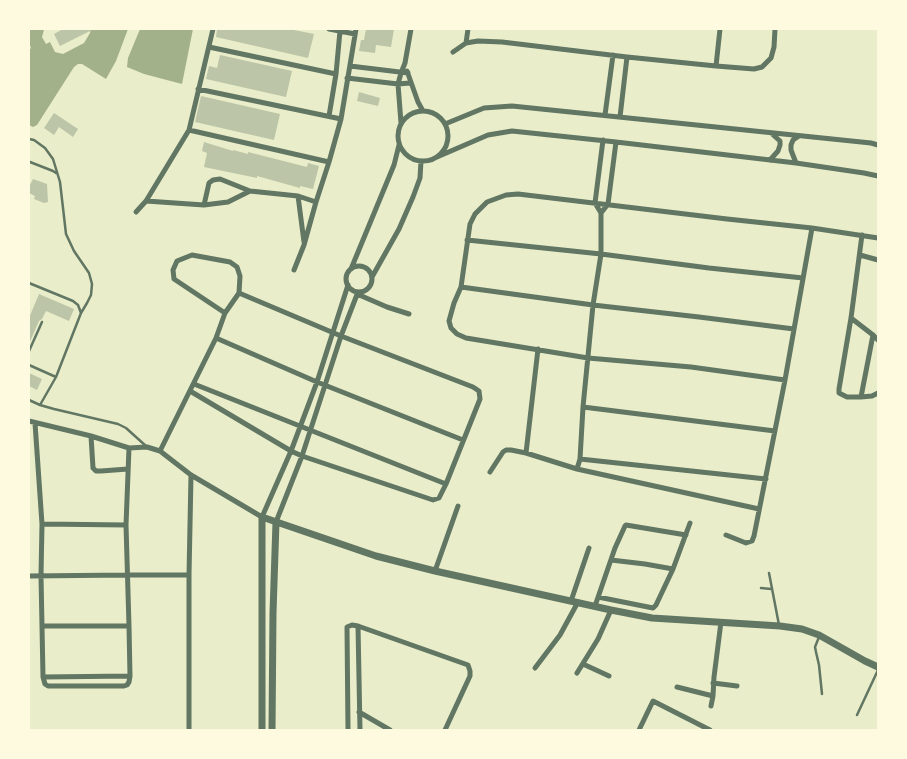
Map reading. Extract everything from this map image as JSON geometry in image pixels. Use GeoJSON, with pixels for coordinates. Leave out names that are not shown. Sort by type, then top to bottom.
{"type":"FeatureCollection","features":[{"type":"Feature","properties":{"kind":"street"},"geometry":{"type":"LineString","coordinates":[[136,212],[146,201],[189,130],[213,29]]}},
{"type":"Feature","properties":{"kind":"street"},"geometry":{"type":"LineString","coordinates":[[294,270],[304,245],[341,119],[356,31],[329,29]]}},
{"type":"Feature","properties":{"kind":"street"},"geometry":{"type":"LineString","coordinates":[[401,123],[398,84],[405,63],[410,29]]}},
{"type":"Feature","properties":{"kind":"street"},"geometry":{"type":"LineString","coordinates":[[466,43],[468,29]]}},
{"type":"Feature","properties":{"kind":"street"},"geometry":{"type":"LineString","coordinates":[[716,66],[720,29]]}},
{"type":"Feature","properties":{"kind":"street"},"geometry":{"type":"LineString","coordinates":[[453,52],[466,43],[478,41],[502,42],[627,57],[754,69],[762,67],[771,58],[775,29]]}},
{"type":"Feature","properties":{"kind":"street"},"geometry":{"type":"LineString","coordinates":[[329,116],[336,74],[340,31]]}},
{"type":"Feature","properties":{"kind":"street"},"geometry":{"type":"LineString","coordinates":[[209,47],[336,74]]}},
{"type":"Feature","properties":{"kind":"street"},"geometry":{"type":"LineString","coordinates":[[606,115],[613,55]]}},
{"type":"Feature","properties":{"kind":"street"},"geometry":{"type":"LineString","coordinates":[[620,117],[627,57]]}},
{"type":"Feature","properties":{"kind":"street"},"geometry":{"type":"LineString","coordinates":[[405,63],[410,83],[423,111]]}},
{"type":"Feature","properties":{"kind":"street"},"geometry":{"type":"LineString","coordinates":[[350,66],[408,73]]}},
{"type":"Feature","properties":{"kind":"street"},"geometry":{"type":"LineString","coordinates":[[347,78],[398,84],[410,83]]}},
{"type":"Feature","properties":{"kind":"street"},"geometry":{"type":"LineString","coordinates":[[198,89],[341,119]]}},
{"type":"Feature","properties":{"kind":"street"},"geometry":{"type":"LineString","coordinates":[[445,124],[484,108],[525,106],[878,145]]}},
{"type":"Feature","properties":{"kind":"street"},"geometry":{"type":"LineString","coordinates":[[436,157],[446,146],[448,138],[445,124],[438,116],[429,112],[423,111],[406,117],[398,131],[399,145],[408,156],[414,160],[421,161],[426,161],[436,157],[488,135],[518,132],[796,163],[864,172],[878,176]]}},
{"type":"Feature","properties":{"kind":"street"},"geometry":{"type":"LineString","coordinates":[[189,130],[329,162]]}},
{"type":"Feature","properties":{"kind":"street"},"geometry":{"type":"LineString","coordinates":[[770,160],[778,151],[780,145],[778,138],[771,133]]}},
{"type":"Feature","properties":{"kind":"street"},"geometry":{"type":"LineString","coordinates":[[796,163],[791,145],[793,140],[800,135]]}},
{"type":"Feature","properties":{"kind":"street"},"geometry":{"type":"LineString","coordinates":[[577,469],[580,459],[593,305],[601,254],[601,213],[595,203],[603,140]]}},
{"type":"Feature","properties":{"kind":"street"},"geometry":{"type":"LineString","coordinates":[[601,213],[608,204],[616,142]]}},
{"type":"Feature","properties":{"kind":"street"},"geometry":{"type":"LineString","coordinates":[[262,730],[262,517],[291,451],[317,382],[348,285],[346,276],[351,269],[394,165],[399,145]]}},
{"type":"Feature","properties":{"kind":"street"},"geometry":{"type":"LineString","coordinates":[[372,277],[399,229],[413,197],[420,178],[421,161]]}},
{"type":"Feature","properties":{"kind":"street"},"geometry":{"type":"LineString","coordinates":[[204,205],[209,183],[213,180],[220,180],[250,190],[298,196],[316,202]]}},
{"type":"Feature","properties":{"kind":"street"},"geometry":{"type":"LineString","coordinates":[[146,201],[204,205],[228,202],[250,190]]}},
{"type":"Feature","properties":{"kind":"street"},"geometry":{"type":"LineString","coordinates":[[785,380],[691,367],[588,358],[466,338],[457,334],[451,328],[449,321],[461,287],[467,240],[474,214],[487,202],[506,195],[518,194],[812,228],[878,238]]}},
{"type":"Feature","properties":{"kind":"street"},"geometry":{"type":"LineString","coordinates":[[298,196],[304,245]]}},
{"type":"Feature","properties":{"kind":"street"},"geometry":{"type":"LineString","coordinates":[[726,535],[746,543],[752,541],[754,536],[785,380],[812,228]]}},
{"type":"Feature","properties":{"kind":"street"},"geometry":{"type":"LineString","coordinates":[[862,235],[839,393],[847,397],[872,396],[878,393]]}},
{"type":"Feature","properties":{"kind":"street"},"geometry":{"type":"LineString","coordinates":[[467,240],[803,278]]}},
{"type":"Feature","properties":{"kind":"street"},"geometry":{"type":"LineString","coordinates":[[860,255],[878,260]]}},
{"type":"Feature","properties":{"kind":"street"},"geometry":{"type":"LineString","coordinates":[[160,451],[216,338],[225,313],[240,292],[240,276],[237,267],[230,262],[192,256],[177,261],[173,270],[174,279],[225,313]]}},
{"type":"Feature","properties":{"kind":"street"},"geometry":{"type":"LineString","coordinates":[[351,269],[359,266],[371,272],[373,281],[369,288],[357,293]]}},
{"type":"Feature","properties":{"kind":"street"},"geometry":{"type":"LineString","coordinates":[[348,285],[357,293],[387,307],[409,314]]}},
{"type":"Feature","properties":{"kind":"street"},"geometry":{"type":"LineString","coordinates":[[461,287],[794,329]]}},
{"type":"Feature","properties":{"kind":"street"},"geometry":{"type":"LineString","coordinates":[[190,391],[302,456],[433,500],[439,498],[480,399],[479,391],[341,336],[240,292]]}},
{"type":"Feature","properties":{"kind":"street"},"geometry":{"type":"LineString","coordinates":[[272,730],[276,522],[302,456],[357,293]]}},
{"type":"Feature","properties":{"kind":"street"},"geometry":{"type":"LineString","coordinates":[[851,318],[878,340]]}},
{"type":"Feature","properties":{"kind":"street"},"geometry":{"type":"LineString","coordinates":[[861,397],[873,335]]}},
{"type":"Feature","properties":{"kind":"street"},"geometry":{"type":"LineString","coordinates":[[216,338],[317,382],[463,440]]}},
{"type":"Feature","properties":{"kind":"street"},"geometry":{"type":"LineString","coordinates":[[526,453],[538,349]]}},
{"type":"Feature","properties":{"kind":"street"},"geometry":{"type":"LineString","coordinates":[[194,384],[446,484]]}},
{"type":"Feature","properties":{"kind":"street"},"geometry":{"type":"LineString","coordinates":[[583,408],[775,431]]}},
{"type":"Feature","properties":{"kind":"street"},"geometry":{"type":"LineString","coordinates":[[129,448],[126,525],[129,682],[124,686],[48,686],[45,684],[43,677],[42,524],[32,422],[129,448],[147,447],[160,451],[191,475],[262,517],[376,556],[435,571],[652,618],[802,629],[819,635],[878,668]]}},
{"type":"Feature","properties":{"kind":"street"},"geometry":{"type":"LineString","coordinates":[[90,436],[93,468],[96,471],[128,469]]}},
{"type":"Feature","properties":{"kind":"street"},"geometry":{"type":"LineString","coordinates":[[490,472],[503,452],[511,450],[577,469],[759,509]]}},
{"type":"Feature","properties":{"kind":"street"},"geometry":{"type":"LineString","coordinates":[[580,459],[766,479]]}},
{"type":"Feature","properties":{"kind":"street"},"geometry":{"type":"LineString","coordinates":[[189,730],[191,475]]}},
{"type":"Feature","properties":{"kind":"street"},"geometry":{"type":"LineString","coordinates":[[435,571],[458,506]]}},
{"type":"Feature","properties":{"kind":"street"},"geometry":{"type":"LineString","coordinates":[[598,596],[653,608],[658,602],[673,569],[690,523]]}},
{"type":"Feature","properties":{"kind":"street"},"geometry":{"type":"LineString","coordinates":[[42,524],[126,525]]}},
{"type":"Feature","properties":{"kind":"street"},"geometry":{"type":"LineString","coordinates":[[595,606],[625,526],[628,524],[686,535]]}},
{"type":"Feature","properties":{"kind":"street"},"geometry":{"type":"LineString","coordinates":[[535,668],[560,635],[574,602],[589,548]]}},
{"type":"Feature","properties":{"kind":"street"},"geometry":{"type":"LineString","coordinates":[[611,560],[673,569]]}},
{"type":"Feature","properties":{"kind":"street"},"geometry":{"type":"LineString","coordinates":[[29,576],[189,575]]}},
{"type":"Feature","properties":{"kind":"street"},"geometry":{"type":"LineString","coordinates":[[577,673],[598,639],[611,610]]}},
{"type":"Feature","properties":{"kind":"street"},"geometry":{"type":"LineString","coordinates":[[262,614],[273,613]]}},
{"type":"Feature","properties":{"kind":"street"},"geometry":{"type":"LineString","coordinates":[[711,706],[716,655],[722,622]]}},
{"type":"Feature","properties":{"kind":"street"},"geometry":{"type":"LineString","coordinates":[[348,730],[347,627],[352,625],[468,666],[470,676],[445,730]]}},
{"type":"Feature","properties":{"kind":"street"},"geometry":{"type":"LineString","coordinates":[[42,626],[129,626]]}},
{"type":"Feature","properties":{"kind":"street"},"geometry":{"type":"LineString","coordinates":[[358,626],[360,730]]}},
{"type":"Feature","properties":{"kind":"street"},"geometry":{"type":"LineString","coordinates":[[583,664],[609,676]]}},
{"type":"Feature","properties":{"kind":"street"},"geometry":{"type":"LineString","coordinates":[[43,677],[130,676]]}},
{"type":"Feature","properties":{"kind":"street"},"geometry":{"type":"LineString","coordinates":[[714,683],[737,686]]}},
{"type":"Feature","properties":{"kind":"street"},"geometry":{"type":"LineString","coordinates":[[676,687],[713,696]]}},
{"type":"Feature","properties":{"kind":"street"},"geometry":{"type":"LineString","coordinates":[[639,730],[653,700],[710,730]]}},
{"type":"Feature","properties":{"kind":"street"},"geometry":{"type":"LineString","coordinates":[[359,712],[390,730]]}},
{"type":"Feature","properties":{"kind":"lane"},"geometry":{"type":"LineString","coordinates":[[29,139],[34,140],[45,148],[53,159],[60,182],[66,234],[74,251],[89,273],[92,284],[91,295],[81,313],[56,377],[40,405]]}},
{"type":"Feature","properties":{"kind":"lane"},"geometry":{"type":"LineString","coordinates":[[30,162],[53,170],[58,174]]}},
{"type":"Feature","properties":{"kind":"lane"},"geometry":{"type":"LineString","coordinates":[[29,284],[73,301],[78,305],[81,313]]}},
{"type":"Feature","properties":{"kind":"lane"},"geometry":{"type":"LineString","coordinates":[[29,351],[42,322]]}},
{"type":"Feature","properties":{"kind":"lane"},"geometry":{"type":"LineString","coordinates":[[29,365],[56,377]]}},
{"type":"Feature","properties":{"kind":"lane"},"geometry":{"type":"LineString","coordinates":[[29,400],[40,405],[118,424],[126,428],[147,447]]}},
{"type":"Feature","properties":{"kind":"lane"},"geometry":{"type":"LineString","coordinates":[[769,573],[780,626]]}},
{"type":"Feature","properties":{"kind":"lane"},"geometry":{"type":"LineString","coordinates":[[760,588],[771,589]]}},
{"type":"Feature","properties":{"kind":"lane"},"geometry":{"type":"LineString","coordinates":[[819,635],[816,652],[822,694]]}},
{"type":"Feature","properties":{"kind":"lane"},"geometry":{"type":"LineString","coordinates":[[857,715],[878,668]]}},
{"type":"Feature","properties":{"kind":"shaded area"},"geometry":{"type":"Polygon","coordinates":[[[29,29],[128,29],[116,61],[106,79],[82,64],[78,64],[74,67],[37,125],[33,127],[29,125],[29,50],[31,48],[29,29]]]}},
{"type":"Feature","properties":{"kind":"shaded area"},"geometry":{"type":"Polygon","coordinates":[[[140,29],[193,29],[182,84],[144,74],[127,67],[128,58],[140,29]]]}},
{"type":"Feature","properties":{"kind":"pier"},"geometry":{"type":"Polygon","coordinates":[[[90,29],[90,33],[84,43],[63,54],[55,52],[50,42],[46,44],[42,37],[44,30],[90,29]]]}},
{"type":"Feature","properties":{"kind":"building"},"geometry":{"type":"Polygon","coordinates":[[[63,29],[94,29],[60,46],[54,34],[63,29]]]}},
{"type":"Feature","properties":{"kind":"building"},"geometry":{"type":"Polygon","coordinates":[[[217,29],[289,29],[314,34],[308,58],[216,37],[217,29]]]}},
{"type":"Feature","properties":{"kind":"building"},"geometry":{"type":"Polygon","coordinates":[[[366,29],[394,29],[391,47],[376,45],[375,53],[359,51],[366,29]]]}},
{"type":"Feature","properties":{"kind":"building"},"geometry":{"type":"Polygon","coordinates":[[[220,55],[292,71],[286,97],[206,79],[209,66],[217,68],[220,55]]]}},
{"type":"Feature","properties":{"kind":"building"},"geometry":{"type":"Polygon","coordinates":[[[359,92],[380,98],[378,106],[357,101],[359,92]]]}},
{"type":"Feature","properties":{"kind":"building"},"geometry":{"type":"Polygon","coordinates":[[[201,96],[280,114],[274,140],[195,122],[201,96]]]}},
{"type":"Feature","properties":{"kind":"building"},"geometry":{"type":"Polygon","coordinates":[[[54,113],[78,129],[73,137],[59,127],[54,135],[44,128],[54,113]]]}},
{"type":"Feature","properties":{"kind":"building"},"geometry":{"type":"Polygon","coordinates":[[[204,142],[233,151],[248,154],[248,152],[307,167],[308,163],[319,166],[313,189],[300,186],[300,188],[257,176],[257,178],[204,167],[207,153],[202,151],[204,142]]]}},
{"type":"Feature","properties":{"kind":"building"},"geometry":{"type":"Polygon","coordinates":[[[33,179],[47,184],[48,202],[44,203],[34,199],[35,196],[29,193],[29,187],[33,179]]]}},
{"type":"Feature","properties":{"kind":"building"},"geometry":{"type":"Polygon","coordinates":[[[39,294],[74,309],[69,321],[46,311],[39,321],[29,344],[29,318],[39,294]]]}},
{"type":"Feature","properties":{"kind":"building"},"geometry":{"type":"Polygon","coordinates":[[[29,373],[42,379],[37,390],[29,386],[29,373]]]}}]}
